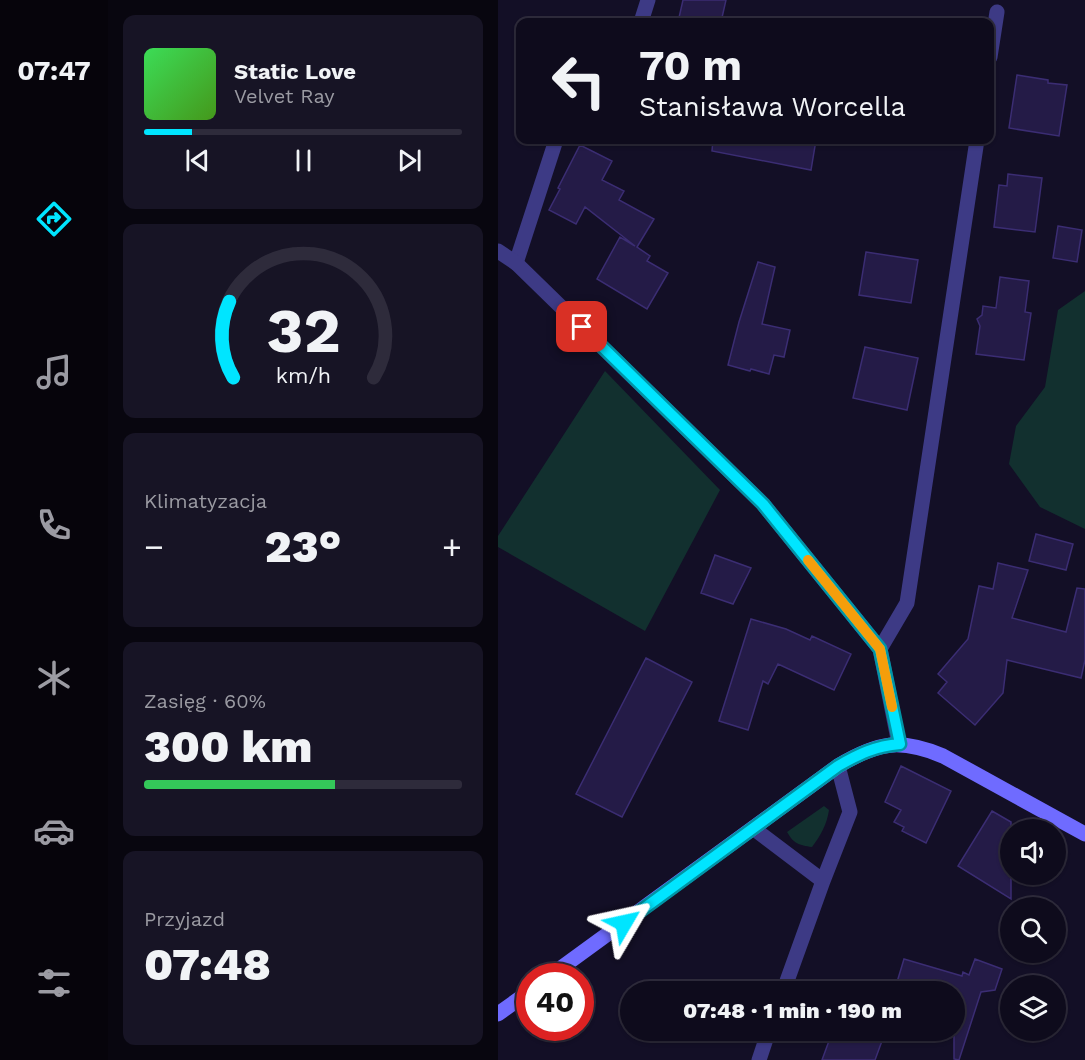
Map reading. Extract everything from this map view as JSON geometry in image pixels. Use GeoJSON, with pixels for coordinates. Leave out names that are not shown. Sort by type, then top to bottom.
{"type":"FeatureCollection","features":[{"type":"Feature","properties":{"kind":"street"},"geometry":{"type":"LineString","coordinates":[[642,18],[648,0]]}},
{"type":"Feature","properties":{"kind":"street"},"geometry":{"type":"LineString","coordinates":[[994,31],[997,12]]}},
{"type":"Feature","properties":{"kind":"street"},"geometry":{"type":"LineString","coordinates":[[516,263],[555,144]]}},
{"type":"Feature","properties":{"kind":"street"},"geometry":{"type":"LineString","coordinates":[[880,649],[907,603],[976,144]]}},
{"type":"Feature","properties":{"kind":"street"},"geometry":{"type":"LineString","coordinates":[[498,251],[516,263],[763,504],[880,649],[900,744]]}},
{"type":"Feature","properties":{"kind":"street"},"geometry":{"type":"LineString","coordinates":[[568,963],[838,766],[868,750],[884,745],[900,744],[943,756],[1085,834]]}},
{"type":"Feature","properties":{"kind":"street"},"geometry":{"type":"LineString","coordinates":[[787,981],[850,812],[838,766]]}},
{"type":"Feature","properties":{"kind":"street"},"geometry":{"type":"LineString","coordinates":[[753,828],[823,881]]}},
{"type":"Feature","properties":{"kind":"street"},"geometry":{"type":"LineString","coordinates":[[498,1014],[516,1001]]}},
{"type":"Feature","properties":{"kind":"street"},"geometry":{"type":"LineString","coordinates":[[759,1060],[765,1041]]}},
{"type":"Feature","properties":{"kind":"green space"},"geometry":{"type":"Polygon","coordinates":[[[1085,291],[1085,529],[1040,507],[1009,464],[1016,426],[1045,387],[1058,310],[1085,291]]]}},
{"type":"Feature","properties":{"kind":"green space"},"geometry":{"type":"Polygon","coordinates":[[[605,371],[720,490],[645,631],[498,547],[498,536],[605,371]]]}},
{"type":"Feature","properties":{"kind":"green space"},"geometry":{"type":"Polygon","coordinates":[[[824,806],[829,810],[827,820],[812,847],[800,845],[792,839],[787,832],[824,806]]]}},
{"type":"Feature","properties":{"kind":"building"},"geometry":{"type":"Polygon","coordinates":[[[683,0],[726,0],[722,18],[679,18],[683,0]]]}},
{"type":"Feature","properties":{"kind":"building"},"geometry":{"type":"Polygon","coordinates":[[[1017,75],[1067,85],[1059,136],[1009,128],[1017,75]]]}},
{"type":"Feature","properties":{"kind":"building"},"geometry":{"type":"Polygon","coordinates":[[[713,144],[815,144],[811,170],[712,151],[713,144]]]}},
{"type":"Feature","properties":{"kind":"building"},"geometry":{"type":"Polygon","coordinates":[[[580,145],[612,161],[602,180],[624,191],[619,200],[654,219],[637,247],[650,256],[647,261],[668,273],[647,309],[597,279],[620,237],[635,246],[585,207],[576,224],[549,210],[580,145]]]}},
{"type":"Feature","properties":{"kind":"building"},"geometry":{"type":"Polygon","coordinates":[[[1008,174],[1042,178],[1035,232],[994,227],[999,185],[1007,186],[1008,174]]]}},
{"type":"Feature","properties":{"kind":"building"},"geometry":{"type":"Polygon","coordinates":[[[1058,226],[1082,230],[1077,262],[1053,258],[1058,226]]]}},
{"type":"Feature","properties":{"kind":"building"},"geometry":{"type":"Polygon","coordinates":[[[866,252],[918,260],[911,303],[859,295],[866,252]]]}},
{"type":"Feature","properties":{"kind":"building"},"geometry":{"type":"Polygon","coordinates":[[[758,262],[775,267],[762,324],[790,330],[784,357],[774,355],[769,374],[728,365],[758,262]]]}},
{"type":"Feature","properties":{"kind":"building"},"geometry":{"type":"Polygon","coordinates":[[[1000,277],[1029,281],[1025,312],[1031,313],[1024,360],[976,354],[980,326],[977,319],[982,315],[983,306],[996,308],[1000,277]]]}},
{"type":"Feature","properties":{"kind":"building"},"geometry":{"type":"Polygon","coordinates":[[[865,347],[918,358],[907,410],[853,398],[865,347]]]}},
{"type":"Feature","properties":{"kind":"building"},"geometry":{"type":"Polygon","coordinates":[[[1036,534],[1073,544],[1066,570],[1029,561],[1036,534]]]}},
{"type":"Feature","properties":{"kind":"building"},"geometry":{"type":"Polygon","coordinates":[[[715,555],[751,568],[733,604],[701,593],[715,555]]]}},
{"type":"Feature","properties":{"kind":"building"},"geometry":{"type":"Polygon","coordinates":[[[998,563],[1028,570],[1012,618],[1066,632],[1077,588],[1085,589],[1085,660],[1081,678],[1007,660],[1003,693],[975,725],[938,693],[947,682],[938,674],[968,639],[979,586],[993,589],[998,563]]]}},
{"type":"Feature","properties":{"kind":"building"},"geometry":{"type":"Polygon","coordinates":[[[751,619],[786,629],[810,640],[812,636],[851,654],[834,690],[778,664],[768,684],[763,681],[748,730],[719,721],[751,619]]]}},
{"type":"Feature","properties":{"kind":"building"},"geometry":{"type":"Polygon","coordinates":[[[646,658],[692,682],[622,817],[576,794],[646,658]]]}},
{"type":"Feature","properties":{"kind":"building"},"geometry":{"type":"Polygon","coordinates":[[[901,766],[951,791],[926,843],[902,831],[904,827],[894,822],[901,810],[885,802],[901,766]]]}},
{"type":"Feature","properties":{"kind":"building"},"geometry":{"type":"Polygon","coordinates":[[[992,811],[1006,819],[1000,819],[1000,885],[1011,885],[1011,897],[958,866],[992,811]]]}},
{"type":"Feature","properties":{"kind":"building"},"geometry":{"type":"Polygon","coordinates":[[[904,959],[962,976],[963,972],[969,975],[975,959],[1002,969],[995,990],[981,992],[959,1060],[954,1059],[954,1041],[965,1041],[965,981],[897,981],[904,959]]]}},
{"type":"Feature","properties":{"kind":"building"},"geometry":{"type":"Polygon","coordinates":[[[829,1041],[882,1041],[875,1060],[822,1060],[829,1041]]]}},
{"type":"Feature","properties":{"kind":"slow traffic"},"geometry":{"type":"LineString","coordinates":[[808,560],[880,649],[892,707]]}},
{"type":"Feature","properties":{"kind":"route"},"geometry":{"type":"LineString","coordinates":[[582,327],[763,504],[880,649],[900,744],[884,745],[868,750],[838,766],[624,923]]}}]}
